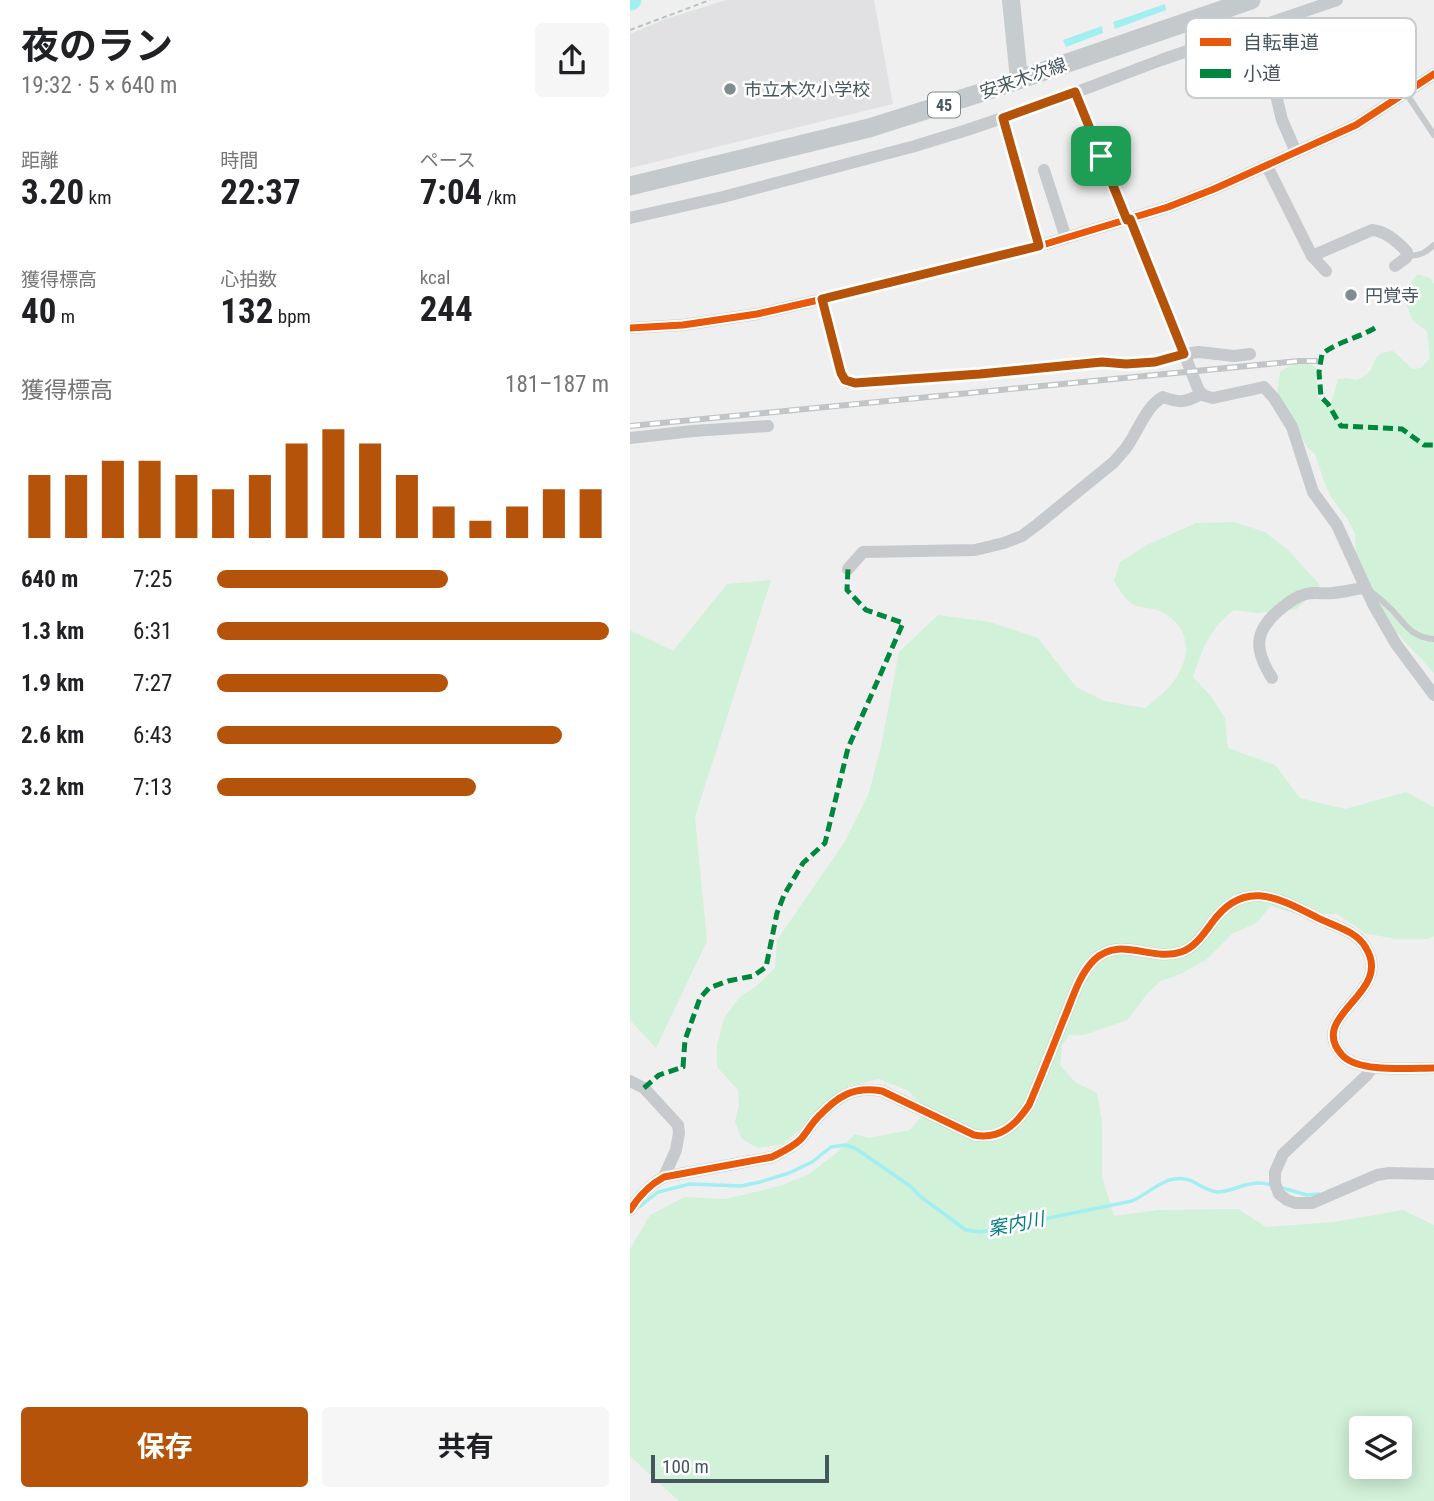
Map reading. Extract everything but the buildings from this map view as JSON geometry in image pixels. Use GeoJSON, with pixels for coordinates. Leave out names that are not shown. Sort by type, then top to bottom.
{"type":"FeatureCollection","features":[{"type":"Feature","properties":{"kind":"main road","name":"安来木次線"},"geometry":{"type":"LineString","coordinates":[[1198,18],[1251,0]]}},
{"type":"Feature","properties":{"kind":"main road","name":"安来木次線"},"geometry":{"type":"LineString","coordinates":[[630,186],[869,128],[1186,22]]}},
{"type":"Feature","properties":{"kind":"street"},"geometry":{"type":"LineString","coordinates":[[1011,0],[1019,79]]}},
{"type":"Feature","properties":{"kind":"street"},"geometry":{"type":"LineString","coordinates":[[1285,18],[1337,0]]}},
{"type":"Feature","properties":{"kind":"street"},"geometry":{"type":"LineString","coordinates":[[630,218],[723,197],[915,146],[1003,118],[1186,52]]}},
{"type":"Feature","properties":{"kind":"street"},"geometry":{"type":"LineString","coordinates":[[1416,86],[1434,74]]}},
{"type":"Feature","properties":{"kind":"street"},"geometry":{"type":"LineString","coordinates":[[1075,92],[1201,394],[1213,398],[1260,387],[1267,390],[1292,427],[1313,492],[1337,526],[1365,588],[1396,644],[1434,695]]}},
{"type":"Feature","properties":{"kind":"street"},"geometry":{"type":"LineString","coordinates":[[1277,98],[1282,120],[1296,152]]}},
{"type":"Feature","properties":{"kind":"street"},"geometry":{"type":"LineString","coordinates":[[630,328],[683,325],[757,314],[1039,246],[1128,220],[1180,203],[1267,166],[1356,125],[1398,98]]}},
{"type":"Feature","properties":{"kind":"street"},"geometry":{"type":"LineString","coordinates":[[1003,118],[1039,246]]}},
{"type":"Feature","properties":{"kind":"street"},"geometry":{"type":"LineString","coordinates":[[1267,166],[1312,256],[1326,271]]}},
{"type":"Feature","properties":{"kind":"street"},"geometry":{"type":"LineString","coordinates":[[1044,170],[1066,238]]}},
{"type":"Feature","properties":{"kind":"street"},"geometry":{"type":"LineString","coordinates":[[1312,256],[1371,230],[1377,230],[1393,239],[1407,252],[1408,255],[1403,261],[1395,266]]}},
{"type":"Feature","properties":{"kind":"street"},"geometry":{"type":"LineString","coordinates":[[822,299],[841,373],[849,383],[1102,362],[1147,363],[1206,352],[1234,356],[1250,354]]}},
{"type":"Feature","properties":{"kind":"street"},"geometry":{"type":"LineString","coordinates":[[848,569],[863,552],[975,551],[1022,536],[1070,499],[1125,450],[1159,398],[1178,402],[1191,400],[1201,394]]}},
{"type":"Feature","properties":{"kind":"street"},"geometry":{"type":"LineString","coordinates":[[630,438],[768,426]]}},
{"type":"Feature","properties":{"kind":"street"},"geometry":{"type":"LineString","coordinates":[[1272,678],[1261,659],[1259,649],[1262,629],[1267,621],[1297,597],[1365,588]]}},
{"type":"Feature","properties":{"kind":"street"},"geometry":{"type":"LineString","coordinates":[[630,1210],[637,1198],[664,1177],[772,1157],[801,1139],[835,1101],[851,1092],[867,1088],[882,1091],[974,1135],[985,1138],[1004,1131],[1021,1117],[1029,1105],[1076,991],[1092,962],[1101,954],[1121,948],[1155,954],[1181,952],[1190,948],[1203,935],[1224,907],[1252,894],[1268,895],[1291,904],[1355,936],[1366,947],[1370,957],[1371,975],[1367,985],[1336,1022],[1333,1037],[1337,1049],[1346,1059],[1372,1068],[1434,1068]]}},
{"type":"Feature","properties":{"kind":"street"},"geometry":{"type":"LineString","coordinates":[[1372,1068],[1283,1154],[1276,1166],[1274,1179],[1279,1194],[1295,1203],[1312,1203],[1377,1175],[1434,1174]]}},
{"type":"Feature","properties":{"kind":"street"},"geometry":{"type":"LineString","coordinates":[[630,1081],[644,1088],[678,1125],[676,1150],[664,1177]]}},
{"type":"Feature","properties":{"kind":"lane"},"geometry":{"type":"LineString","coordinates":[[1409,98],[1434,135]]}},
{"type":"Feature","properties":{"kind":"lane"},"geometry":{"type":"LineString","coordinates":[[1408,255],[1420,255],[1434,245]]}},
{"type":"Feature","properties":{"kind":"lane"},"geometry":{"type":"LineString","coordinates":[[1365,588],[1412,632],[1423,638],[1434,639]]}},
{"type":"Feature","properties":{"kind":"path"},"geometry":{"type":"LineString","coordinates":[[630,30],[710,0]]}},
{"type":"Feature","properties":{"kind":"shaded area"},"geometry":{"type":"Polygon","coordinates":[[[726,0],[874,0],[893,104],[630,168],[630,34],[666,19],[726,0]]]}},
{"type":"Feature","properties":{"kind":"green space"},"geometry":{"type":"Polygon","coordinates":[[[1418,274],[1430,278],[1434,284],[1434,673],[1390,625],[1356,557],[1355,534],[1331,497],[1315,454],[1307,447],[1277,395],[1280,372],[1298,363],[1307,363],[1316,368],[1317,395],[1325,406],[1331,404],[1338,379],[1356,380],[1365,376],[1377,356],[1385,352],[1393,351],[1413,369],[1421,368],[1430,358],[1427,331],[1413,321],[1402,293],[1418,274]]]}},
{"type":"Feature","properties":{"kind":"green space"},"geometry":{"type":"Polygon","coordinates":[[[1234,522],[1265,532],[1289,551],[1320,585],[1297,609],[1257,613],[1234,610],[1218,624],[1208,640],[1193,677],[1210,695],[1225,718],[1228,748],[1275,765],[1300,798],[1345,809],[1406,792],[1434,807],[1434,936],[1428,939],[1395,939],[1365,933],[1337,914],[1294,913],[1270,906],[1258,922],[1232,934],[1207,959],[1181,974],[1160,981],[1127,1020],[1084,1035],[1069,1035],[1062,1046],[1060,1065],[1075,1082],[1097,1093],[1102,1121],[1102,1177],[1114,1216],[1159,1210],[1238,1209],[1266,1227],[1334,1222],[1403,1210],[1434,1225],[1434,1501],[679,1501],[630,1456],[630,1249],[650,1215],[685,1197],[726,1199],[783,1185],[809,1174],[855,1134],[869,1138],[910,1130],[921,1117],[917,1101],[909,1091],[879,1079],[849,1086],[831,1098],[783,1144],[758,1148],[742,1139],[735,1122],[739,1105],[738,1090],[717,1067],[717,1045],[724,1018],[740,997],[759,984],[775,968],[777,940],[844,843],[869,793],[899,652],[938,615],[990,622],[1038,638],[1076,687],[1104,701],[1145,708],[1177,677],[1186,646],[1179,626],[1171,618],[1160,611],[1131,603],[1114,580],[1120,562],[1149,544],[1196,523],[1234,522]]]}},
{"type":"Feature","properties":{"kind":"green space"},"geometry":{"type":"Polygon","coordinates":[[[771,580],[695,817],[707,941],[656,1048],[630,1020],[630,630],[673,651],[727,584],[771,580]]]}},
{"type":"Feature","properties":{"kind":"water"},"geometry":{"type":"Polygon","coordinates":[[[1165,4],[1166,10],[1115,29],[1113,22],[1165,4]]]}},
{"type":"Feature","properties":{"kind":"water"},"geometry":{"type":"Polygon","coordinates":[[[1102,26],[1103,33],[1066,47],[1063,40],[1102,26]]]}},
{"type":"Feature","properties":{"kind":"waterway","name":"案内川"},"geometry":{"type":"LineString","coordinates":[[639,1207],[658,1192],[690,1184],[741,1186],[760,1182],[812,1162],[831,1147],[845,1145],[855,1148],[910,1186],[966,1230],[981,1232],[1132,1201],[1161,1184],[1176,1179],[1192,1181],[1217,1192],[1255,1183],[1271,1185]]}},
{"type":"Feature","properties":{"kind":"waterway","name":"案内川"},"geometry":{"type":"LineString","coordinates":[[1279,1187],[1307,1195],[1319,1194]]}},
{"type":"Feature","properties":{"kind":"railway"},"geometry":{"type":"LineString","coordinates":[[630,426],[1316,361]]}},
{"type":"Feature","properties":{"kind":"marked path"},"geometry":{"type":"LineString","coordinates":[[1375,328],[1322,354],[1319,372],[1321,397],[1341,426],[1402,429],[1424,445],[1434,445]]}},
{"type":"Feature","properties":{"kind":"marked path"},"geometry":{"type":"LineString","coordinates":[[644,1088],[659,1075],[683,1067],[685,1040],[700,998],[709,988],[753,976],[766,967],[777,913],[784,895],[803,863],[825,843],[848,748],[903,623],[866,610],[847,590],[848,569]]}},
{"type":"Feature","properties":{"kind":"cycle path"},"geometry":{"type":"LineString","coordinates":[[1416,86],[1434,74]]}},
{"type":"Feature","properties":{"kind":"cycle path"},"geometry":{"type":"LineString","coordinates":[[630,328],[683,325],[757,314],[1039,246],[1168,207],[1214,189],[1356,125],[1397,98]]}},
{"type":"Feature","properties":{"kind":"cycle path"},"geometry":{"type":"LineString","coordinates":[[630,1210],[645,1191],[664,1177],[772,1157],[801,1139],[832,1103],[854,1091],[882,1091],[974,1135],[991,1135],[1006,1130],[1029,1105],[1076,989],[1094,960],[1114,950],[1158,954],[1186,950],[1198,941],[1223,910],[1248,896],[1261,896],[1288,904],[1351,933],[1366,948],[1372,964],[1369,978],[1334,1028],[1334,1041],[1342,1055],[1350,1061],[1372,1067],[1434,1068]]}},
{"type":"Feature","properties":{"kind":"place","name":"市立木次小学校"},"geometry":{"type":"Point","coordinates":[730,89]}},
{"type":"Feature","properties":{"kind":"place","name":"円覚寺"},"geometry":{"type":"Point","coordinates":[1351,295]}},
{"type":"Feature","properties":{"kind":"route"},"geometry":{"type":"LineString","coordinates":[[1075,92],[1101,156],[1127,220],[1130,219],[1184,354],[1155,362],[1102,362],[855,383],[849,383],[843,378],[822,299],[1039,246],[1003,118],[1075,92]]}}]}
